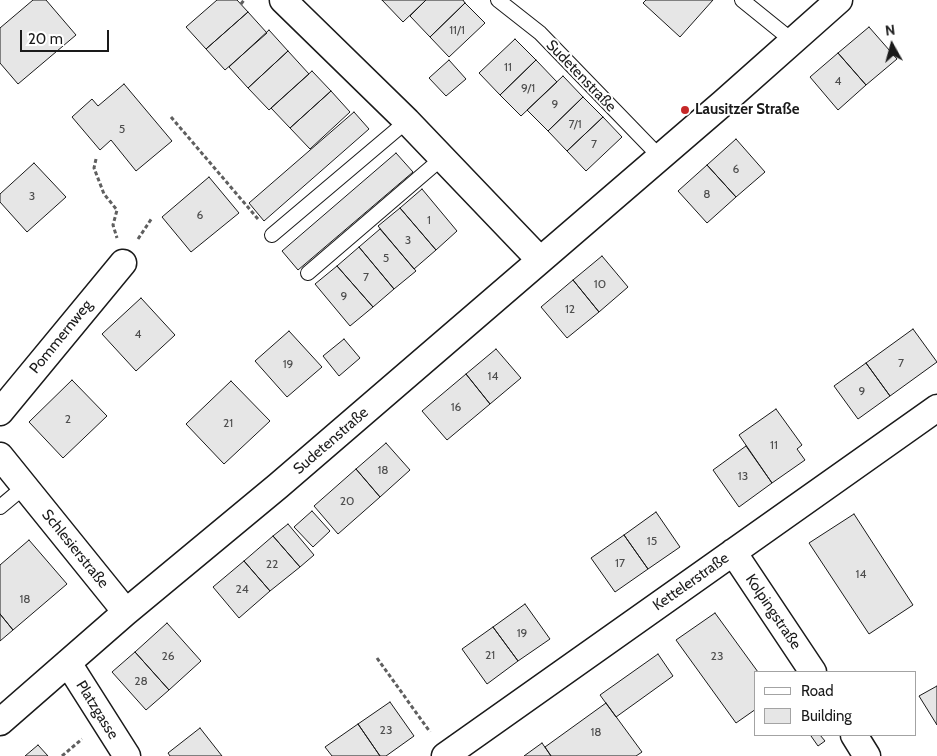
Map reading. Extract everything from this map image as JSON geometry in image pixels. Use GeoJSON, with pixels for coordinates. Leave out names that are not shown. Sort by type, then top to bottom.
{"type":"FeatureCollection","features":[{"type":"Feature","properties":{"kind":"street","name":"Sudetenstraße"},"geometry":{"type":"LineString","coordinates":[[0,722],[126,612],[265,497],[794,42],[838,0]]}},
{"type":"Feature","properties":{"kind":"street"},"geometry":{"type":"LineString","coordinates":[[286,1],[407,121],[441,159],[540,260]]}},
{"type":"Feature","properties":{"kind":"street","name":"Pommernweg"},"geometry":{"type":"LineString","coordinates":[[0,412],[123,263]]}},
{"type":"Feature","properties":{"kind":"street","name":"Kettelerstraße"},"geometry":{"type":"LineString","coordinates":[[446,755],[937,408]]}},
{"type":"Feature","properties":{"kind":"street","name":"Schlesierstraße"},"geometry":{"type":"LineString","coordinates":[[0,456],[126,612]]}},
{"type":"Feature","properties":{"kind":"street","name":"Kolpingstraße"},"geometry":{"type":"LineString","coordinates":[[733,552],[812,671]]}},
{"type":"Feature","properties":{"kind":"street","name":"Platzgasse"},"geometry":{"type":"LineString","coordinates":[[68,663],[127,756]]}},
{"type":"Feature","properties":{"kind":"street"},"geometry":{"type":"LineString","coordinates":[[855,736],[867,756]]}},
{"type":"Feature","properties":{"kind":"lane","name":"Sudetenstraße"},"geometry":{"type":"LineString","coordinates":[[498,0],[540,33],[660,157]]}},
{"type":"Feature","properties":{"kind":"lane"},"geometry":{"type":"LineString","coordinates":[[742,0],[794,42]]}},
{"type":"Feature","properties":{"kind":"lane"},"geometry":{"type":"LineString","coordinates":[[272,235],[407,121]]}},
{"type":"Feature","properties":{"kind":"lane"},"geometry":{"type":"LineString","coordinates":[[308,273],[441,159]]}},
{"type":"Feature","properties":{"kind":"lane"},"geometry":{"type":"LineString","coordinates":[[0,507],[24,487]]}},
{"type":"Feature","properties":{"kind":"path"},"geometry":{"type":"LineString","coordinates":[[241,4],[244,0]]}},
{"type":"Feature","properties":{"kind":"path"},"geometry":{"type":"LineString","coordinates":[[171,117],[272,235]]}},
{"type":"Feature","properties":{"kind":"path"},"geometry":{"type":"LineString","coordinates":[[96,159],[94,168],[104,194],[117,210],[113,225],[123,263]]}},
{"type":"Feature","properties":{"kind":"path"},"geometry":{"type":"LineString","coordinates":[[377,658],[446,755]]}},
{"type":"Feature","properties":{"kind":"building"},"geometry":{"type":"Polygon","coordinates":[[[33,0],[46,0],[76,35],[18,84],[0,63],[0,28],[33,0]]]}},
{"type":"Feature","properties":{"kind":"building"},"geometry":{"type":"Polygon","coordinates":[[[217,0],[237,0],[248,12],[206,49],[186,27],[217,0]]]}},
{"type":"Feature","properties":{"kind":"building"},"geometry":{"type":"Polygon","coordinates":[[[382,0],[426,0],[403,22],[382,0]]]}},
{"type":"Feature","properties":{"kind":"building"},"geometry":{"type":"Polygon","coordinates":[[[426,0],[463,0],[465,3],[430,37],[410,16],[426,0]]]}},
{"type":"Feature","properties":{"kind":"building"},"geometry":{"type":"Polygon","coordinates":[[[646,0],[713,0],[680,37],[643,3],[646,0]]]}},
{"type":"Feature","properties":{"kind":"building"},"geometry":{"type":"Polygon","coordinates":[[[465,3],[485,23],[449,57],[430,37],[465,3]]]}},
{"type":"Feature","properties":{"kind":"building"},"geometry":{"type":"Polygon","coordinates":[[[248,12],[267,33],[225,70],[206,49],[248,12]]]}},
{"type":"Feature","properties":{"kind":"building"},"geometry":{"type":"Polygon","coordinates":[[[869,27],[897,59],[866,85],[838,53],[869,27]]]}},
{"type":"Feature","properties":{"kind":"building"},"geometry":{"type":"Polygon","coordinates":[[[269,30],[288,51],[248,88],[229,67],[269,30]]]}},
{"type":"Feature","properties":{"kind":"building"},"geometry":{"type":"Polygon","coordinates":[[[515,39],[536,60],[500,95],[479,73],[515,39]]]}},
{"type":"Feature","properties":{"kind":"building"},"geometry":{"type":"Polygon","coordinates":[[[288,51],[309,74],[269,110],[248,88],[288,51]]]}},
{"type":"Feature","properties":{"kind":"building"},"geometry":{"type":"Polygon","coordinates":[[[838,53],[866,85],[838,110],[810,77],[838,53]]]}},
{"type":"Feature","properties":{"kind":"building"},"geometry":{"type":"Polygon","coordinates":[[[449,60],[466,79],[446,96],[429,78],[449,60]]]}},
{"type":"Feature","properties":{"kind":"building"},"geometry":{"type":"Polygon","coordinates":[[[536,60],[557,82],[521,116],[500,95],[536,60]]]}},
{"type":"Feature","properties":{"kind":"building"},"geometry":{"type":"Polygon","coordinates":[[[312,71],[331,91],[290,128],[271,108],[312,71]]]}},
{"type":"Feature","properties":{"kind":"building"},"geometry":{"type":"Polygon","coordinates":[[[563,76],[583,97],[548,131],[527,110],[563,76]]]}},
{"type":"Feature","properties":{"kind":"building"},"geometry":{"type":"Polygon","coordinates":[[[124,84],[172,141],[136,171],[111,140],[100,150],[72,117],[92,99],[98,106],[124,84]]]}},
{"type":"Feature","properties":{"kind":"building"},"geometry":{"type":"Polygon","coordinates":[[[331,91],[350,112],[310,149],[290,128],[331,91]]]}},
{"type":"Feature","properties":{"kind":"building"},"geometry":{"type":"Polygon","coordinates":[[[583,97],[603,117],[567,151],[548,131],[583,97]]]}},
{"type":"Feature","properties":{"kind":"building"},"geometry":{"type":"Polygon","coordinates":[[[354,112],[369,129],[264,221],[249,203],[354,112]]]}},
{"type":"Feature","properties":{"kind":"building"},"geometry":{"type":"Polygon","coordinates":[[[603,117],[622,137],[586,171],[567,151],[603,117]]]}},
{"type":"Feature","properties":{"kind":"building"},"geometry":{"type":"Polygon","coordinates":[[[736,139],[765,172],[736,197],[707,165],[736,139]]]}},
{"type":"Feature","properties":{"kind":"building"},"geometry":{"type":"Polygon","coordinates":[[[396,153],[413,172],[298,270],[282,251],[396,153]]]}},
{"type":"Feature","properties":{"kind":"building"},"geometry":{"type":"Polygon","coordinates":[[[34,163],[66,197],[27,232],[0,202],[0,194],[34,163]]]}},
{"type":"Feature","properties":{"kind":"building"},"geometry":{"type":"Polygon","coordinates":[[[707,165],[736,197],[707,223],[678,191],[707,165]]]}},
{"type":"Feature","properties":{"kind":"building"},"geometry":{"type":"Polygon","coordinates":[[[209,177],[239,213],[191,252],[162,217],[209,177]]]}},
{"type":"Feature","properties":{"kind":"building"},"geometry":{"type":"Polygon","coordinates":[[[422,189],[457,231],[436,250],[400,208],[422,189]]]}},
{"type":"Feature","properties":{"kind":"building"},"geometry":{"type":"Polygon","coordinates":[[[400,208],[436,250],[414,269],[378,226],[400,208]]]}},
{"type":"Feature","properties":{"kind":"building"},"geometry":{"type":"Polygon","coordinates":[[[380,229],[416,271],[394,289],[359,247],[380,229]]]}},
{"type":"Feature","properties":{"kind":"building"},"geometry":{"type":"Polygon","coordinates":[[[359,247],[394,289],[373,307],[337,266],[359,247]]]}},
{"type":"Feature","properties":{"kind":"building"},"geometry":{"type":"Polygon","coordinates":[[[602,256],[628,287],[599,312],[573,280],[602,256]]]}},
{"type":"Feature","properties":{"kind":"building"},"geometry":{"type":"Polygon","coordinates":[[[337,266],[373,307],[350,326],[315,284],[337,266]]]}},
{"type":"Feature","properties":{"kind":"building"},"geometry":{"type":"Polygon","coordinates":[[[573,280],[599,312],[567,338],[541,307],[573,280]]]}},
{"type":"Feature","properties":{"kind":"building"},"geometry":{"type":"Polygon","coordinates":[[[141,298],[175,335],[136,371],[102,334],[141,298]]]}},
{"type":"Feature","properties":{"kind":"building"},"geometry":{"type":"Polygon","coordinates":[[[913,329],[937,362],[890,396],[866,363],[913,329]]]}},
{"type":"Feature","properties":{"kind":"building"},"geometry":{"type":"Polygon","coordinates":[[[289,331],[322,367],[287,397],[255,361],[289,331]]]}},
{"type":"Feature","properties":{"kind":"building"},"geometry":{"type":"Polygon","coordinates":[[[344,339],[360,358],[339,376],[323,356],[344,339]]]}},
{"type":"Feature","properties":{"kind":"building"},"geometry":{"type":"Polygon","coordinates":[[[496,349],[521,378],[490,404],[466,374],[496,349]]]}},
{"type":"Feature","properties":{"kind":"building"},"geometry":{"type":"Polygon","coordinates":[[[866,363],[890,396],[858,419],[834,386],[866,363]]]}},
{"type":"Feature","properties":{"kind":"building"},"geometry":{"type":"Polygon","coordinates":[[[466,374],[490,404],[447,440],[422,411],[466,374]]]}},
{"type":"Feature","properties":{"kind":"building"},"geometry":{"type":"Polygon","coordinates":[[[72,380],[107,416],[63,458],[29,422],[72,380]]]}},
{"type":"Feature","properties":{"kind":"building"},"geometry":{"type":"Polygon","coordinates":[[[231,381],[270,421],[224,464],[186,424],[231,381]]]}},
{"type":"Feature","properties":{"kind":"building"},"geometry":{"type":"Polygon","coordinates":[[[776,409],[802,445],[797,449],[805,460],[772,483],[739,435],[776,409]]]}},
{"type":"Feature","properties":{"kind":"building"},"geometry":{"type":"Polygon","coordinates":[[[386,443],[410,470],[380,497],[356,469],[386,443]]]}},
{"type":"Feature","properties":{"kind":"building"},"geometry":{"type":"Polygon","coordinates":[[[746,446],[772,483],[739,507],[713,470],[746,446]]]}},
{"type":"Feature","properties":{"kind":"building"},"geometry":{"type":"Polygon","coordinates":[[[356,469],[380,497],[338,534],[314,506],[356,469]]]}},
{"type":"Feature","properties":{"kind":"building"},"geometry":{"type":"Polygon","coordinates":[[[312,511],[330,531],[313,547],[294,527],[312,511]]]}},
{"type":"Feature","properties":{"kind":"building"},"geometry":{"type":"Polygon","coordinates":[[[656,512],[680,547],[648,569],[624,535],[656,512]]]}},
{"type":"Feature","properties":{"kind":"building"},"geometry":{"type":"Polygon","coordinates":[[[854,514],[913,605],[869,634],[809,543],[854,514]]]}},
{"type":"Feature","properties":{"kind":"building"},"geometry":{"type":"Polygon","coordinates":[[[288,524],[314,555],[300,567],[273,536],[288,524]]]}},
{"type":"Feature","properties":{"kind":"building"},"geometry":{"type":"Polygon","coordinates":[[[624,535],[648,569],[615,592],[591,558],[624,535]]]}},
{"type":"Feature","properties":{"kind":"building"},"geometry":{"type":"Polygon","coordinates":[[[273,536],[300,567],[270,591],[244,561],[273,536]]]}},
{"type":"Feature","properties":{"kind":"building"},"geometry":{"type":"Polygon","coordinates":[[[29,540],[67,584],[13,630],[0,614],[0,565],[29,540]]]}},
{"type":"Feature","properties":{"kind":"building"},"geometry":{"type":"Polygon","coordinates":[[[244,561],[270,591],[239,618],[213,587],[244,561]]]}},
{"type":"Feature","properties":{"kind":"building"},"geometry":{"type":"Polygon","coordinates":[[[525,604],[550,639],[518,661],[493,627],[525,604]]]}},
{"type":"Feature","properties":{"kind":"building"},"geometry":{"type":"Polygon","coordinates":[[[715,613],[757,671],[754,671],[754,710],[736,723],[676,640],[715,613]]]}},
{"type":"Feature","properties":{"kind":"building"},"geometry":{"type":"Polygon","coordinates":[[[0,614],[13,630],[0,641],[0,614]]]}},
{"type":"Feature","properties":{"kind":"building"},"geometry":{"type":"Polygon","coordinates":[[[167,623],[201,661],[169,690],[135,652],[167,623]]]}},
{"type":"Feature","properties":{"kind":"building"},"geometry":{"type":"Polygon","coordinates":[[[493,627],[518,661],[487,684],[462,649],[493,627]]]}},
{"type":"Feature","properties":{"kind":"building"},"geometry":{"type":"Polygon","coordinates":[[[135,652],[169,690],[146,710],[112,672],[135,652]]]}},
{"type":"Feature","properties":{"kind":"building"},"geometry":{"type":"Polygon","coordinates":[[[658,654],[673,676],[616,717],[600,695],[658,654]]]}},
{"type":"Feature","properties":{"kind":"building"},"geometry":{"type":"Polygon","coordinates":[[[937,686],[937,725],[919,696],[937,686]]]}},
{"type":"Feature","properties":{"kind":"building"},"geometry":{"type":"Polygon","coordinates":[[[390,702],[414,736],[386,756],[380,756],[358,724],[390,702]]]}},
{"type":"Feature","properties":{"kind":"building"},"geometry":{"type":"Polygon","coordinates":[[[606,703],[642,752],[636,756],[551,756],[545,747],[606,703]]]}},
{"type":"Feature","properties":{"kind":"building"},"geometry":{"type":"Polygon","coordinates":[[[358,724],[380,756],[332,756],[325,747],[358,724]]]}},
{"type":"Feature","properties":{"kind":"building"},"geometry":{"type":"Polygon","coordinates":[[[200,728],[222,756],[170,756],[168,753],[200,728]]]}},
{"type":"Feature","properties":{"kind":"building"},"geometry":{"type":"Polygon","coordinates":[[[811,736],[821,736],[825,741],[818,746],[811,736]]]}},
{"type":"Feature","properties":{"kind":"building"},"geometry":{"type":"Polygon","coordinates":[[[542,743],[551,756],[524,756],[542,743]]]}},
{"type":"Feature","properties":{"kind":"building"},"geometry":{"type":"Polygon","coordinates":[[[38,745],[48,756],[25,756],[38,745]]]}},
{"type":"Feature","properties":{"kind":"place","name":"Lausitzer Straße"},"geometry":{"type":"Point","coordinates":[685,110]}}]}
